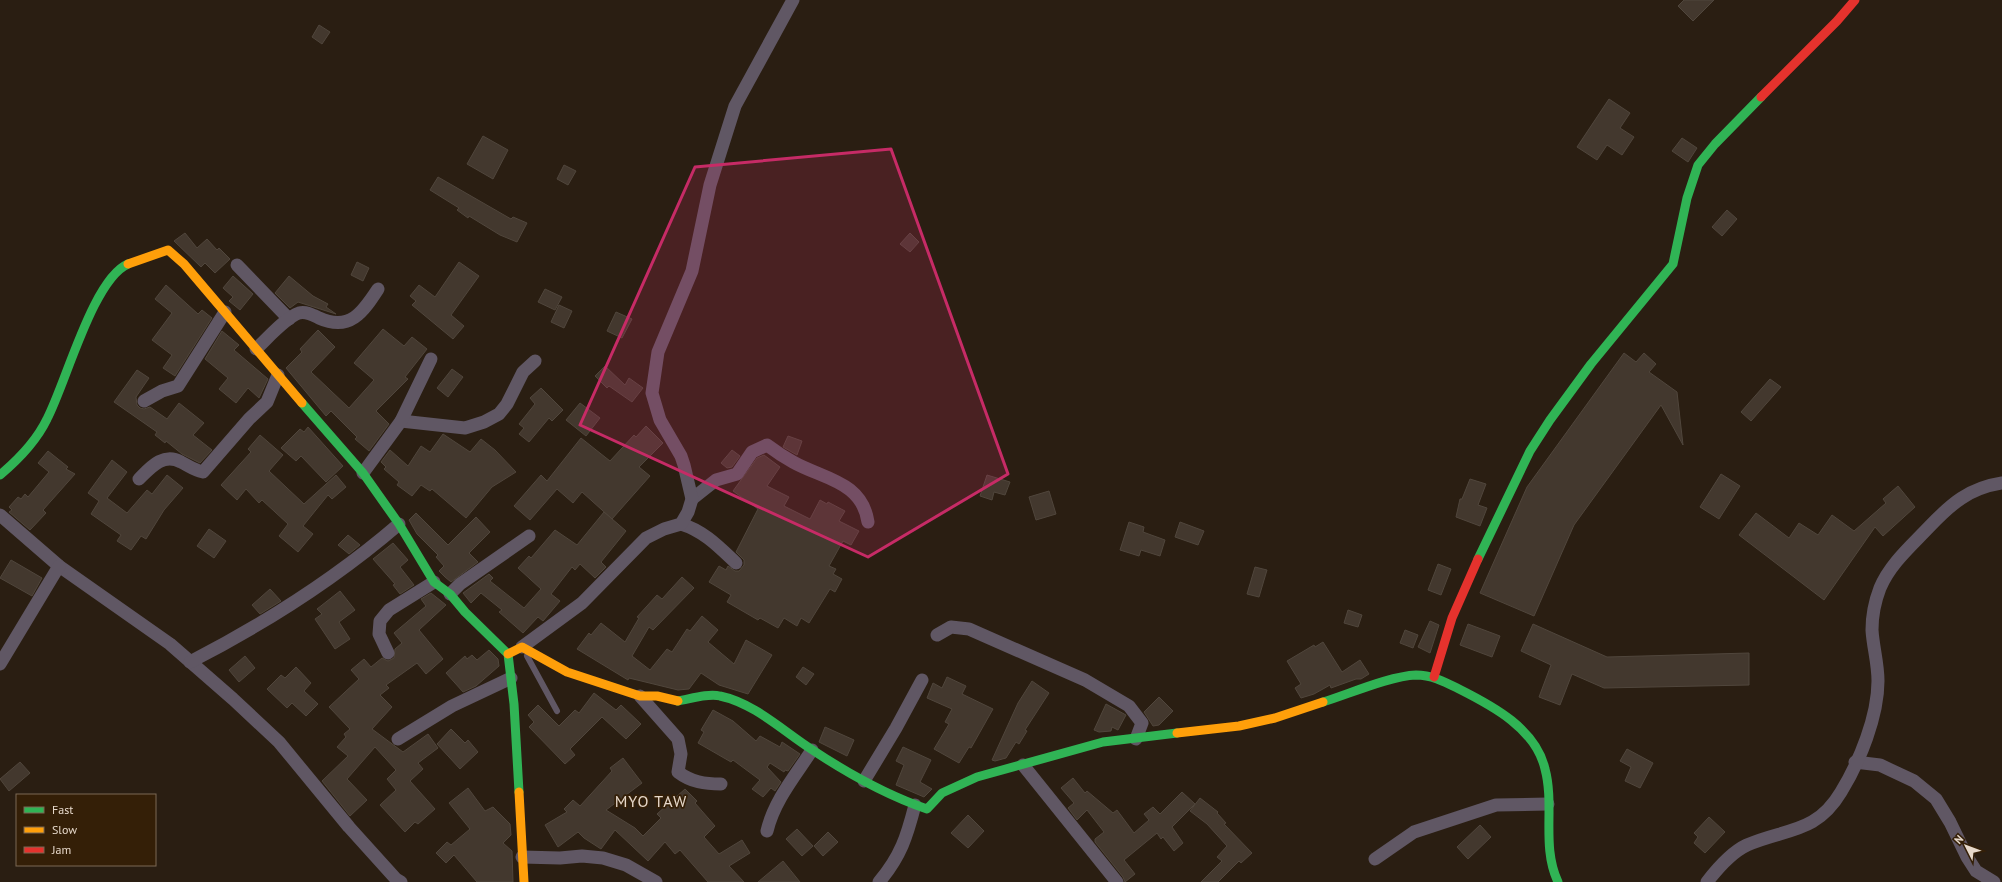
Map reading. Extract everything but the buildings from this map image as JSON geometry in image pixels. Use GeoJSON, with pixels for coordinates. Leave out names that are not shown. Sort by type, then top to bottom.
{"type":"FeatureCollection","features":[{"type":"Feature","properties":{"kind":"street"},"geometry":{"type":"LineString","coordinates":[[681,524],[688,512],[692,499],[681,456],[660,420],[652,393],[658,352],[692,271],[710,185],[735,106],[793,0]]}},
{"type":"Feature","properties":{"kind":"street"},"geometry":{"type":"LineString","coordinates":[[1434,677],[1452,618],[1482,550],[1530,451],[1550,420],[1591,364],[1673,264],[1677,255],[1677,244],[1687,197],[1699,164],[1720,138],[1837,21],[1855,0]]}},
{"type":"Feature","properties":{"kind":"street"},"geometry":{"type":"LineString","coordinates":[[0,475],[18,461],[38,436],[55,404],[82,331],[104,285],[120,268],[168,250],[184,264],[363,473],[399,524],[434,582],[450,594],[465,612],[508,654],[514,704],[524,882]]}},
{"type":"Feature","properties":{"kind":"street"},"geometry":{"type":"LineString","coordinates":[[237,265],[289,319]]}},
{"type":"Feature","properties":{"kind":"street"},"geometry":{"type":"LineString","coordinates":[[256,349],[289,319],[298,314],[306,312],[327,321],[348,322],[364,310],[378,289]]}},
{"type":"Feature","properties":{"kind":"street"},"geometry":{"type":"LineString","coordinates":[[144,401],[162,391],[178,386],[225,312]]}},
{"type":"Feature","properties":{"kind":"street"},"geometry":{"type":"LineString","coordinates":[[363,473],[401,421],[431,359]]}},
{"type":"Feature","properties":{"kind":"street"},"geometry":{"type":"LineString","coordinates":[[401,421],[465,428],[484,422],[499,414],[507,404],[523,372],[535,361]]}},
{"type":"Feature","properties":{"kind":"street"},"geometry":{"type":"LineString","coordinates":[[139,480],[155,464],[167,458],[180,461],[194,470],[203,472],[249,418],[267,402],[278,375]]}},
{"type":"Feature","properties":{"kind":"street"},"geometry":{"type":"LineString","coordinates":[[692,499],[716,480],[737,474],[752,452],[767,445],[793,463],[827,476],[852,490],[866,511],[868,522]]}},
{"type":"Feature","properties":{"kind":"street"},"geometry":{"type":"LineString","coordinates":[[1708,882],[1731,856],[1746,845],[1805,826],[1818,819],[1829,809],[1842,792],[1870,729],[1876,703],[1878,681],[1872,630],[1874,610],[1880,589],[1888,573],[1943,512],[1967,493],[1982,487],[2002,483]]}},
{"type":"Feature","properties":{"kind":"street"},"geometry":{"type":"LineString","coordinates":[[0,515],[59,566],[170,644],[279,742],[349,827],[401,882]]}},
{"type":"Feature","properties":{"kind":"street"},"geometry":{"type":"LineString","coordinates":[[190,662],[236,638],[329,580],[358,559],[399,524]]}},
{"type":"Feature","properties":{"kind":"street"},"geometry":{"type":"LineString","coordinates":[[508,654],[522,647],[582,602],[646,538],[664,529],[681,524],[693,527],[707,536],[736,563]]}},
{"type":"Feature","properties":{"kind":"street"},"geometry":{"type":"LineString","coordinates":[[450,594],[460,584],[486,564],[529,536]]}},
{"type":"Feature","properties":{"kind":"street"},"geometry":{"type":"LineString","coordinates":[[0,664],[59,566]]}},
{"type":"Feature","properties":{"kind":"street"},"geometry":{"type":"LineString","coordinates":[[388,653],[379,634],[380,621],[389,610],[434,582]]}},
{"type":"Feature","properties":{"kind":"street"},"geometry":{"type":"LineString","coordinates":[[937,635],[951,627],[969,629],[1085,680],[1129,706],[1142,723],[1136,739]]}},
{"type":"Feature","properties":{"kind":"street"},"geometry":{"type":"LineString","coordinates":[[522,647],[567,672],[640,696],[657,696],[677,701],[718,695],[732,699],[746,705],[812,750],[864,781],[906,802],[927,809],[942,793],[977,777],[1103,742],[1239,726],[1274,718],[1391,680],[1416,675],[1434,677],[1493,706],[1517,725],[1537,749],[1545,767],[1549,787],[1548,841],[1552,869],[1558,882]]}},
{"type":"Feature","properties":{"kind":"street"},"geometry":{"type":"LineString","coordinates":[[398,739],[452,706],[511,678]]}},
{"type":"Feature","properties":{"kind":"street"},"geometry":{"type":"LineString","coordinates":[[864,781],[896,728],[922,680]]}},
{"type":"Feature","properties":{"kind":"street"},"geometry":{"type":"LineString","coordinates":[[640,696],[678,739],[682,754],[678,772],[684,777],[703,783],[721,784]]}},
{"type":"Feature","properties":{"kind":"street"},"geometry":{"type":"LineString","coordinates":[[767,831],[771,816],[779,799],[812,750]]}},
{"type":"Feature","properties":{"kind":"street"},"geometry":{"type":"LineString","coordinates":[[1855,762],[1880,765],[1914,781],[1936,799],[1976,871],[1994,882]]}},
{"type":"Feature","properties":{"kind":"street"},"geometry":{"type":"LineString","coordinates":[[1024,765],[1073,830],[1117,882]]}},
{"type":"Feature","properties":{"kind":"street"},"geometry":{"type":"LineString","coordinates":[[1375,859],[1414,832],[1496,805],[1548,804]]}},
{"type":"Feature","properties":{"kind":"street"},"geometry":{"type":"LineString","coordinates":[[880,882],[894,865],[907,837],[915,805]]}},
{"type":"Feature","properties":{"kind":"street"},"geometry":{"type":"LineString","coordinates":[[522,856],[560,858],[582,856],[603,858],[626,865],[656,882]]}},
{"type":"Feature","properties":{"kind":"lane"},"geometry":{"type":"LineString","coordinates":[[522,647],[557,711]]}},
{"type":"Feature","properties":{"kind":"highlighted area"},"geometry":{"type":"Polygon","coordinates":[[[891,149],[1008,474],[868,557],[580,425],[695,167],[891,149]]]}},
{"type":"Feature","properties":{"kind":"traffic: fast"},"geometry":{"type":"LineString","coordinates":[[1478,559],[1530,451],[1550,420],[1591,364],[1673,264],[1687,198],[1698,165],[1715,144],[1761,97]]}},
{"type":"Feature","properties":{"kind":"traffic: fast"},"geometry":{"type":"LineString","coordinates":[[0,475],[26,450],[43,427],[92,310],[103,289],[115,273],[128,264]]}},
{"type":"Feature","properties":{"kind":"traffic: fast"},"geometry":{"type":"LineString","coordinates":[[302,403],[363,473],[399,524],[434,582],[450,594],[465,612],[508,654],[514,704],[519,792]]}},
{"type":"Feature","properties":{"kind":"traffic: fast"},"geometry":{"type":"LineString","coordinates":[[1323,702],[1394,679],[1406,676],[1422,675],[1438,679],[1459,689],[1486,703],[1511,720],[1533,742],[1545,769],[1549,797],[1550,854],[1558,882]]}},
{"type":"Feature","properties":{"kind":"traffic: fast"},"geometry":{"type":"LineString","coordinates":[[678,701],[715,695],[745,705],[768,718],[839,767],[882,790],[927,809],[942,793],[977,777],[1103,742],[1177,733]]}},
{"type":"Feature","properties":{"kind":"traffic: slow"},"geometry":{"type":"LineString","coordinates":[[128,264],[168,250],[184,264],[302,403]]}},
{"type":"Feature","properties":{"kind":"traffic: slow"},"geometry":{"type":"LineString","coordinates":[[508,654],[522,647],[567,672],[640,696],[657,696],[678,701]]}},
{"type":"Feature","properties":{"kind":"traffic: slow"},"geometry":{"type":"LineString","coordinates":[[1177,733],[1239,726],[1275,718],[1323,702]]}},
{"type":"Feature","properties":{"kind":"traffic: slow"},"geometry":{"type":"LineString","coordinates":[[519,792],[524,882]]}},
{"type":"Feature","properties":{"kind":"traffic: jam"},"geometry":{"type":"LineString","coordinates":[[1761,97],[1837,21],[1855,0]]}},
{"type":"Feature","properties":{"kind":"traffic: jam"},"geometry":{"type":"LineString","coordinates":[[1434,677],[1452,618],[1478,559]]}},
{"type":"Feature","properties":{"kind":"district","name":"MYO TAW"},"geometry":{"type":"Point","coordinates":[651,801]}}]}
